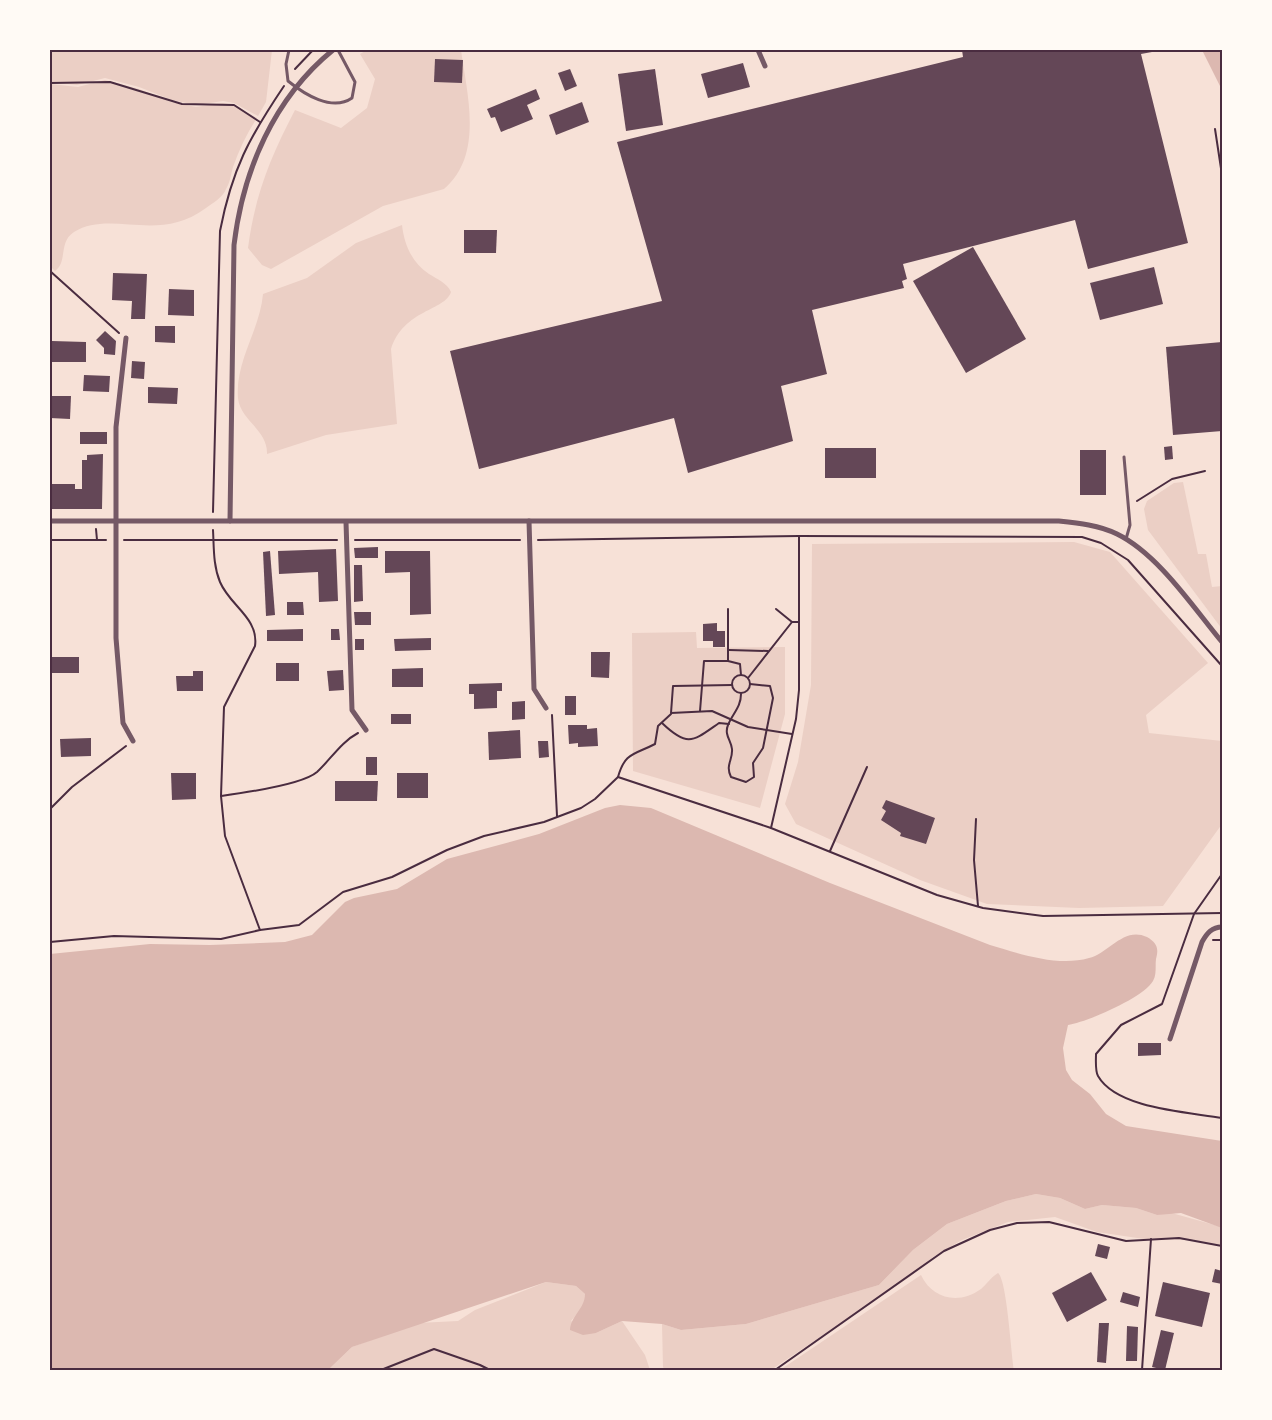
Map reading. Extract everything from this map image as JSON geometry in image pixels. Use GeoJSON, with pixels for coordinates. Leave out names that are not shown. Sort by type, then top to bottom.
{"type":"FeatureCollection","features":[{"type":"Feature","properties":{"kind":"street"},"geometry":{"type":"LineString","coordinates":[[230,521],[234,244],[242,195],[269,127],[296,88],[336,50]]}},
{"type":"Feature","properties":{"kind":"street"},"geometry":{"type":"LineString","coordinates":[[758,50],[765,66]]}},
{"type":"Feature","properties":{"kind":"street"},"geometry":{"type":"LineString","coordinates":[[126,338],[116,427],[116,638],[123,723],[133,741]]}},
{"type":"Feature","properties":{"kind":"street"},"geometry":{"type":"LineString","coordinates":[[50,521],[1058,521],[1106,529],[1126,539],[1152,559],[1222,642]]}},
{"type":"Feature","properties":{"kind":"street"},"geometry":{"type":"LineString","coordinates":[[529,521],[534,689],[546,708]]}},
{"type":"Feature","properties":{"kind":"street"},"geometry":{"type":"LineString","coordinates":[[346,522],[352,710],[366,730]]}},
{"type":"Feature","properties":{"kind":"street"},"geometry":{"type":"LineString","coordinates":[[1170,1039],[1206,933],[1222,927]]}},
{"type":"Feature","properties":{"kind":"lane"},"geometry":{"type":"LineString","coordinates":[[289,50],[286,64],[288,81],[296,88],[328,103],[337,104],[352,98],[356,81],[336,50]]}},
{"type":"Feature","properties":{"kind":"lane"},"geometry":{"type":"LineString","coordinates":[[1124,457],[1130,525],[1126,539]]}},
{"type":"Feature","properties":{"kind":"path"},"geometry":{"type":"LineString","coordinates":[[50,82],[110,82],[182,104],[234,105],[269,127]]}},
{"type":"Feature","properties":{"kind":"path"},"geometry":{"type":"LineString","coordinates":[[1215,129],[1220,148],[1222,175]]}},
{"type":"Feature","properties":{"kind":"path"},"geometry":{"type":"LineString","coordinates":[[50,271],[107,325],[126,338]]}},
{"type":"Feature","properties":{"kind":"path"},"geometry":{"type":"LineString","coordinates":[[1128,507],[1172,479],[1205,471]]}},
{"type":"Feature","properties":{"kind":"path"},"geometry":{"type":"LineString","coordinates":[[213,522],[214,559],[220,582],[226,594],[253,625],[256,637],[255,646],[224,707],[221,796],[225,836],[260,930]]}},
{"type":"Feature","properties":{"kind":"path"},"geometry":{"type":"LineString","coordinates":[[96,529],[97,540]]}},
{"type":"Feature","properties":{"kind":"path"},"geometry":{"type":"LineString","coordinates":[[771,828],[800,690],[799,536]]}},
{"type":"Feature","properties":{"kind":"path"},"geometry":{"type":"LineString","coordinates":[[123,540],[1072,536],[1092,539],[1110,547],[1128,560],[1222,666]]}},
{"type":"Feature","properties":{"kind":"path"},"geometry":{"type":"LineString","coordinates":[[50,540],[104,540]]}},
{"type":"Feature","properties":{"kind":"path"},"geometry":{"type":"LineString","coordinates":[[728,609],[728,661]]}},
{"type":"Feature","properties":{"kind":"path"},"geometry":{"type":"LineString","coordinates":[[776,609],[792,622],[799,622]]}},
{"type":"Feature","properties":{"kind":"path"},"geometry":{"type":"LineString","coordinates":[[748,678],[792,622]]}},
{"type":"Feature","properties":{"kind":"path"},"geometry":{"type":"LineString","coordinates":[[728,650],[768,651]]}},
{"type":"Feature","properties":{"kind":"path"},"geometry":{"type":"LineString","coordinates":[[700,711],[700,685],[704,661],[728,661],[740,664],[741,675]]}},
{"type":"Feature","properties":{"kind":"path"},"geometry":{"type":"LineString","coordinates":[[741,675],[748,678],[750,684],[748,690],[741,694]]}},
{"type":"Feature","properties":{"kind":"path"},"geometry":{"type":"LineString","coordinates":[[741,675],[734,679],[732,685],[734,691],[741,694]]}},
{"type":"Feature","properties":{"kind":"path"},"geometry":{"type":"LineString","coordinates":[[741,694],[741,703],[729,724],[727,736],[732,752],[729,772],[731,777],[741,782],[751,781],[754,777],[753,763],[763,748],[773,690],[766,685],[750,684]]}},
{"type":"Feature","properties":{"kind":"path"},"geometry":{"type":"LineString","coordinates":[[50,942],[114,936],[221,939],[260,930],[299,925],[344,892],[392,877],[447,850],[484,836],[557,817],[581,808],[596,799],[618,777],[622,763],[630,754],[655,744],[656,730],[671,713],[673,686],[732,685]]}},
{"type":"Feature","properties":{"kind":"path"},"geometry":{"type":"LineString","coordinates":[[546,708],[554,716],[557,817]]}},
{"type":"Feature","properties":{"kind":"path"},"geometry":{"type":"LineString","coordinates":[[671,713],[712,711],[748,727],[792,734]]}},
{"type":"Feature","properties":{"kind":"path"},"geometry":{"type":"LineString","coordinates":[[662,722],[680,738],[687,740],[702,737],[719,723],[729,724]]}},
{"type":"Feature","properties":{"kind":"path"},"geometry":{"type":"LineString","coordinates":[[221,796],[293,782],[315,773],[350,737],[366,730]]}},
{"type":"Feature","properties":{"kind":"path"},"geometry":{"type":"LineString","coordinates":[[50,809],[108,757],[133,741]]}},
{"type":"Feature","properties":{"kind":"path"},"geometry":{"type":"LineString","coordinates":[[830,851],[867,767]]}},
{"type":"Feature","properties":{"kind":"path"},"geometry":{"type":"LineString","coordinates":[[618,777],[771,828],[937,895],[978,907],[1043,916],[1222,913]]}},
{"type":"Feature","properties":{"kind":"path"},"geometry":{"type":"LineString","coordinates":[[976,819],[974,860],[978,907]]}},
{"type":"Feature","properties":{"kind":"path"},"geometry":{"type":"LineString","coordinates":[[1222,874],[1194,914],[1162,1004],[1121,1025],[1096,1054],[1097,1075],[1113,1093],[1129,1100],[1222,1118]]}},
{"type":"Feature","properties":{"kind":"path"},"geometry":{"type":"LineString","coordinates":[[775,1370],[944,1251],[990,1230],[1017,1223],[1049,1221],[1126,1241],[1179,1238],[1222,1246]]}},
{"type":"Feature","properties":{"kind":"path"},"geometry":{"type":"LineString","coordinates":[[1142,1371],[1151,1239]]}},
{"type":"Feature","properties":{"kind":"path"},"geometry":{"type":"LineString","coordinates":[[381,1371],[434,1349],[480,1365],[490,1371]]}},
{"type":"Feature","properties":{"kind":"shaded area"},"geometry":{"type":"Polygon","coordinates":[[[50,50],[272,50],[266,102],[258,116],[234,103],[223,101],[196,105],[172,100],[139,87],[105,78],[77,85],[50,82],[50,50]]]}},
{"type":"Feature","properties":{"kind":"shaded area"},"geometry":{"type":"Polygon","coordinates":[[[367,50],[461,50],[470,123],[469,142],[464,159],[456,175],[444,189],[383,206],[271,269],[262,265],[248,248],[251,229],[259,194],[286,128],[295,110],[341,128],[367,108],[375,79],[360,54],[367,50]]]}},
{"type":"Feature","properties":{"kind":"shaded area"},"geometry":{"type":"Polygon","coordinates":[[[1202,50],[1222,50],[1222,90],[1202,50]]]}},
{"type":"Feature","properties":{"kind":"shaded area"},"geometry":{"type":"Polygon","coordinates":[[[105,80],[139,89],[171,102],[196,107],[223,103],[234,105],[257,118],[241,148],[223,195],[215,202],[188,218],[170,224],[103,224],[88,226],[74,232],[66,241],[61,263],[55,271],[50,266],[50,84],[78,87],[105,80]]]}},
{"type":"Feature","properties":{"kind":"shaded area"},"geometry":{"type":"Polygon","coordinates":[[[402,225],[407,246],[414,259],[423,270],[444,284],[451,292],[441,303],[414,318],[405,326],[391,349],[397,424],[326,435],[267,454],[263,438],[244,413],[238,398],[240,371],[261,307],[263,294],[307,278],[356,243],[402,225]]]}},
{"type":"Feature","properties":{"kind":"shaded area"},"geometry":{"type":"Polygon","coordinates":[[[1183,482],[1198,554],[1206,554],[1212,587],[1222,586],[1222,629],[1148,530],[1144,509],[1147,501],[1174,483],[1183,482]]]}},
{"type":"Feature","properties":{"kind":"shaded area"},"geometry":{"type":"Polygon","coordinates":[[[1074,542],[1110,552],[1208,663],[1146,715],[1149,733],[1222,741],[1222,824],[1163,906],[1079,908],[987,904],[920,880],[796,824],[785,804],[798,762],[811,685],[812,544],[1074,542]]]}},
{"type":"Feature","properties":{"kind":"shaded area"},"geometry":{"type":"Polygon","coordinates":[[[696,632],[697,648],[785,647],[785,714],[760,808],[633,771],[632,633],[696,632]]]}},
{"type":"Feature","properties":{"kind":"shaded area"},"geometry":{"type":"Polygon","coordinates":[[[620,805],[651,808],[830,883],[990,945],[1026,955],[1052,960],[1077,960],[1096,955],[1124,937],[1139,935],[1150,939],[1157,949],[1153,981],[1127,1002],[1068,1025],[1063,1048],[1066,1070],[1072,1080],[1090,1094],[1106,1114],[1126,1126],[1222,1141],[1222,1228],[1181,1213],[1157,1215],[1136,1208],[1102,1205],[1085,1209],[1060,1198],[1036,1194],[1006,1201],[947,1224],[913,1250],[879,1285],[746,1324],[681,1330],[662,1324],[622,1321],[596,1333],[583,1335],[570,1330],[583,1304],[585,1294],[576,1286],[546,1282],[352,1347],[328,1370],[50,1370],[50,954],[150,944],[210,945],[285,942],[312,935],[345,902],[354,898],[397,889],[447,859],[539,834],[605,808],[620,805]]]}},
{"type":"Feature","properties":{"kind":"shaded area"},"geometry":{"type":"Polygon","coordinates":[[[1036,1194],[1060,1198],[1085,1209],[1102,1205],[1136,1208],[1157,1215],[1168,1212],[1222,1227],[1222,1246],[1192,1240],[1144,1239],[1097,1232],[1055,1217],[1008,1222],[962,1240],[933,1257],[911,1276],[771,1370],[665,1370],[663,1367],[662,1324],[681,1330],[746,1324],[879,1285],[913,1250],[947,1224],[1006,1201],[1036,1194]]]}},
{"type":"Feature","properties":{"kind":"shaded area"},"geometry":{"type":"Polygon","coordinates":[[[998,1273],[1004,1289],[1014,1370],[780,1370],[921,1275],[932,1290],[955,1298],[973,1294],[998,1273]]]}},
{"type":"Feature","properties":{"kind":"shaded area"},"geometry":{"type":"Polygon","coordinates":[[[546,1282],[576,1286],[585,1294],[585,1304],[571,1321],[596,1333],[622,1321],[645,1355],[650,1370],[328,1370],[352,1347],[418,1323],[458,1321],[475,1310],[546,1282]]]}},
{"type":"Feature","properties":{"kind":"building"},"geometry":{"type":"Polygon","coordinates":[[[962,50],[1151,50],[1152,52],[1141,54],[1188,243],[1088,269],[1075,220],[903,264],[907,279],[902,281],[904,288],[812,310],[827,374],[781,386],[793,441],[688,473],[674,418],[479,469],[450,351],[662,301],[617,142],[963,57],[962,50]]]}},
{"type":"Feature","properties":{"kind":"building"},"geometry":{"type":"Polygon","coordinates":[[[435,59],[463,60],[462,83],[434,82],[435,59]]]}},
{"type":"Feature","properties":{"kind":"building"},"geometry":{"type":"Polygon","coordinates":[[[743,63],[750,87],[708,98],[701,74],[743,63]]]}},
{"type":"Feature","properties":{"kind":"building"},"geometry":{"type":"Polygon","coordinates":[[[570,69],[577,86],[565,91],[558,73],[570,69]]]}},
{"type":"Feature","properties":{"kind":"building"},"geometry":{"type":"Polygon","coordinates":[[[655,69],[663,125],[626,131],[618,74],[655,69]]]}},
{"type":"Feature","properties":{"kind":"building"},"geometry":{"type":"Polygon","coordinates":[[[536,89],[540,99],[527,105],[533,119],[501,132],[495,117],[491,118],[487,109],[536,89]]]}},
{"type":"Feature","properties":{"kind":"building"},"geometry":{"type":"Polygon","coordinates":[[[582,102],[589,122],[556,135],[549,115],[582,102]]]}},
{"type":"Feature","properties":{"kind":"building"},"geometry":{"type":"Polygon","coordinates":[[[464,230],[497,230],[496,253],[464,253],[464,230]]]}},
{"type":"Feature","properties":{"kind":"building"},"geometry":{"type":"Polygon","coordinates":[[[973,247],[1026,339],[966,373],[913,281],[973,247]]]}},
{"type":"Feature","properties":{"kind":"building"},"geometry":{"type":"Polygon","coordinates":[[[1154,267],[1163,304],[1100,320],[1090,283],[1154,267]]]}},
{"type":"Feature","properties":{"kind":"building"},"geometry":{"type":"Polygon","coordinates":[[[113,273],[147,274],[145,319],[131,319],[132,301],[112,300],[113,273]]]}},
{"type":"Feature","properties":{"kind":"building"},"geometry":{"type":"Polygon","coordinates":[[[169,289],[194,290],[194,316],[168,315],[169,289]]]}},
{"type":"Feature","properties":{"kind":"building"},"geometry":{"type":"Polygon","coordinates":[[[155,326],[175,326],[175,343],[155,342],[155,326]]]}},
{"type":"Feature","properties":{"kind":"building"},"geometry":{"type":"Polygon","coordinates":[[[105,331],[116,341],[115,355],[104,354],[104,348],[96,340],[105,331]]]}},
{"type":"Feature","properties":{"kind":"building"},"geometry":{"type":"Polygon","coordinates":[[[52,341],[86,342],[86,362],[51,362],[52,341]]]}},
{"type":"Feature","properties":{"kind":"building"},"geometry":{"type":"Polygon","coordinates":[[[1222,342],[1222,431],[1173,435],[1166,347],[1222,342]]]}},
{"type":"Feature","properties":{"kind":"building"},"geometry":{"type":"Polygon","coordinates":[[[132,361],[145,362],[144,379],[131,378],[132,361]]]}},
{"type":"Feature","properties":{"kind":"building"},"geometry":{"type":"Polygon","coordinates":[[[84,375],[110,376],[109,392],[83,391],[84,375]]]}},
{"type":"Feature","properties":{"kind":"building"},"geometry":{"type":"Polygon","coordinates":[[[148,387],[178,388],[177,404],[148,403],[148,387]]]}},
{"type":"Feature","properties":{"kind":"building"},"geometry":{"type":"Polygon","coordinates":[[[50,396],[71,396],[70,419],[50,418],[50,396]]]}},
{"type":"Feature","properties":{"kind":"building"},"geometry":{"type":"Polygon","coordinates":[[[80,432],[107,432],[107,444],[80,444],[80,432]]]}},
{"type":"Feature","properties":{"kind":"building"},"geometry":{"type":"Polygon","coordinates":[[[1172,446],[1173,459],[1165,460],[1164,447],[1172,446]]]}},
{"type":"Feature","properties":{"kind":"building"},"geometry":{"type":"Polygon","coordinates":[[[825,448],[876,448],[876,478],[825,478],[825,448]]]}},
{"type":"Feature","properties":{"kind":"building"},"geometry":{"type":"Polygon","coordinates":[[[1080,450],[1106,450],[1106,495],[1080,495],[1080,450]]]}},
{"type":"Feature","properties":{"kind":"building"},"geometry":{"type":"Polygon","coordinates":[[[103,454],[102,509],[50,509],[50,484],[75,484],[75,489],[82,489],[82,460],[87,460],[87,455],[103,454]]]}},
{"type":"Feature","properties":{"kind":"building"},"geometry":{"type":"Polygon","coordinates":[[[378,547],[378,558],[355,558],[354,548],[378,547]]]}},
{"type":"Feature","properties":{"kind":"building"},"geometry":{"type":"Polygon","coordinates":[[[336,549],[338,601],[319,602],[318,572],[279,574],[278,551],[336,549]]]}},
{"type":"Feature","properties":{"kind":"building"},"geometry":{"type":"Polygon","coordinates":[[[270,551],[275,615],[266,616],[263,552],[270,551]]]}},
{"type":"Feature","properties":{"kind":"building"},"geometry":{"type":"Polygon","coordinates":[[[385,551],[430,551],[431,614],[410,615],[410,572],[385,573],[385,551]]]}},
{"type":"Feature","properties":{"kind":"building"},"geometry":{"type":"Polygon","coordinates":[[[354,565],[362,565],[363,601],[354,602],[354,565]]]}},
{"type":"Feature","properties":{"kind":"building"},"geometry":{"type":"Polygon","coordinates":[[[287,602],[303,602],[304,615],[287,615],[287,602]]]}},
{"type":"Feature","properties":{"kind":"building"},"geometry":{"type":"Polygon","coordinates":[[[354,612],[371,612],[371,625],[355,625],[354,612]]]}},
{"type":"Feature","properties":{"kind":"building"},"geometry":{"type":"Polygon","coordinates":[[[717,623],[717,631],[725,631],[725,647],[713,647],[713,641],[703,641],[703,624],[717,623]]]}},
{"type":"Feature","properties":{"kind":"building"},"geometry":{"type":"Polygon","coordinates":[[[303,629],[303,641],[267,641],[267,630],[303,629]]]}},
{"type":"Feature","properties":{"kind":"building"},"geometry":{"type":"Polygon","coordinates":[[[331,629],[339,629],[340,640],[331,640],[331,629]]]}},
{"type":"Feature","properties":{"kind":"building"},"geometry":{"type":"Polygon","coordinates":[[[431,638],[431,650],[395,651],[394,639],[431,638]]]}},
{"type":"Feature","properties":{"kind":"building"},"geometry":{"type":"Polygon","coordinates":[[[355,639],[364,639],[364,650],[355,650],[355,639]]]}},
{"type":"Feature","properties":{"kind":"building"},"geometry":{"type":"Polygon","coordinates":[[[591,652],[610,652],[609,678],[591,677],[591,652]]]}},
{"type":"Feature","properties":{"kind":"building"},"geometry":{"type":"Polygon","coordinates":[[[50,657],[79,657],[79,673],[50,673],[50,657]]]}},
{"type":"Feature","properties":{"kind":"building"},"geometry":{"type":"Polygon","coordinates":[[[276,663],[299,663],[299,681],[276,681],[276,663]]]}},
{"type":"Feature","properties":{"kind":"building"},"geometry":{"type":"Polygon","coordinates":[[[423,668],[423,687],[392,687],[392,669],[423,668]]]}},
{"type":"Feature","properties":{"kind":"building"},"geometry":{"type":"Polygon","coordinates":[[[343,670],[344,690],[329,691],[327,671],[343,670]]]}},
{"type":"Feature","properties":{"kind":"building"},"geometry":{"type":"Polygon","coordinates":[[[193,671],[203,671],[203,691],[177,691],[176,676],[193,676],[193,671]]]}},
{"type":"Feature","properties":{"kind":"building"},"geometry":{"type":"Polygon","coordinates":[[[502,683],[502,691],[497,691],[497,708],[474,709],[474,694],[469,694],[469,684],[502,683]]]}},
{"type":"Feature","properties":{"kind":"building"},"geometry":{"type":"Polygon","coordinates":[[[565,696],[576,696],[576,715],[565,715],[565,696]]]}},
{"type":"Feature","properties":{"kind":"building"},"geometry":{"type":"Polygon","coordinates":[[[525,701],[525,719],[512,720],[512,702],[525,701]]]}},
{"type":"Feature","properties":{"kind":"building"},"geometry":{"type":"Polygon","coordinates":[[[391,714],[411,714],[411,724],[391,724],[391,714]]]}},
{"type":"Feature","properties":{"kind":"building"},"geometry":{"type":"Polygon","coordinates":[[[568,725],[587,725],[587,729],[597,728],[598,746],[578,747],[578,743],[569,744],[568,725]]]}},
{"type":"Feature","properties":{"kind":"building"},"geometry":{"type":"Polygon","coordinates":[[[520,730],[521,758],[489,760],[488,732],[520,730]]]}},
{"type":"Feature","properties":{"kind":"building"},"geometry":{"type":"Polygon","coordinates":[[[91,738],[91,756],[61,757],[60,739],[91,738]]]}},
{"type":"Feature","properties":{"kind":"building"},"geometry":{"type":"Polygon","coordinates":[[[538,741],[548,741],[549,757],[539,758],[538,741]]]}},
{"type":"Feature","properties":{"kind":"building"},"geometry":{"type":"Polygon","coordinates":[[[366,757],[377,757],[377,775],[366,775],[366,757]]]}},
{"type":"Feature","properties":{"kind":"building"},"geometry":{"type":"Polygon","coordinates":[[[171,773],[196,773],[196,799],[172,800],[171,773]]]}},
{"type":"Feature","properties":{"kind":"building"},"geometry":{"type":"Polygon","coordinates":[[[397,773],[428,773],[428,798],[397,798],[397,773]]]}},
{"type":"Feature","properties":{"kind":"building"},"geometry":{"type":"Polygon","coordinates":[[[335,781],[378,781],[377,801],[335,801],[335,781]]]}},
{"type":"Feature","properties":{"kind":"building"},"geometry":{"type":"Polygon","coordinates":[[[886,800],[935,818],[926,844],[900,836],[901,833],[881,820],[886,811],[882,808],[886,800]]]}},
{"type":"Feature","properties":{"kind":"building"},"geometry":{"type":"Polygon","coordinates":[[[1138,1043],[1161,1043],[1161,1055],[1138,1056],[1138,1043]]]}},
{"type":"Feature","properties":{"kind":"building"},"geometry":{"type":"Polygon","coordinates":[[[1098,1244],[1110,1247],[1107,1259],[1095,1256],[1098,1244]]]}},
{"type":"Feature","properties":{"kind":"building"},"geometry":{"type":"Polygon","coordinates":[[[1215,1269],[1222,1271],[1222,1284],[1212,1282],[1215,1269]]]}},
{"type":"Feature","properties":{"kind":"building"},"geometry":{"type":"Polygon","coordinates":[[[1091,1272],[1107,1300],[1067,1322],[1052,1293],[1091,1272]]]}},
{"type":"Feature","properties":{"kind":"building"},"geometry":{"type":"Polygon","coordinates":[[[1163,1282],[1210,1293],[1202,1327],[1155,1316],[1163,1282]]]}},
{"type":"Feature","properties":{"kind":"building"},"geometry":{"type":"Polygon","coordinates":[[[1123,1292],[1140,1297],[1138,1307],[1120,1302],[1123,1292]]]}},
{"type":"Feature","properties":{"kind":"building"},"geometry":{"type":"Polygon","coordinates":[[[1099,1323],[1109,1323],[1106,1363],[1097,1362],[1099,1323]]]}},
{"type":"Feature","properties":{"kind":"building"},"geometry":{"type":"Polygon","coordinates":[[[1127,1326],[1138,1327],[1137,1361],[1126,1361],[1127,1326]]]}},
{"type":"Feature","properties":{"kind":"building"},"geometry":{"type":"Polygon","coordinates":[[[1161,1330],[1174,1333],[1165,1370],[1152,1367],[1161,1330]]]}}]}
